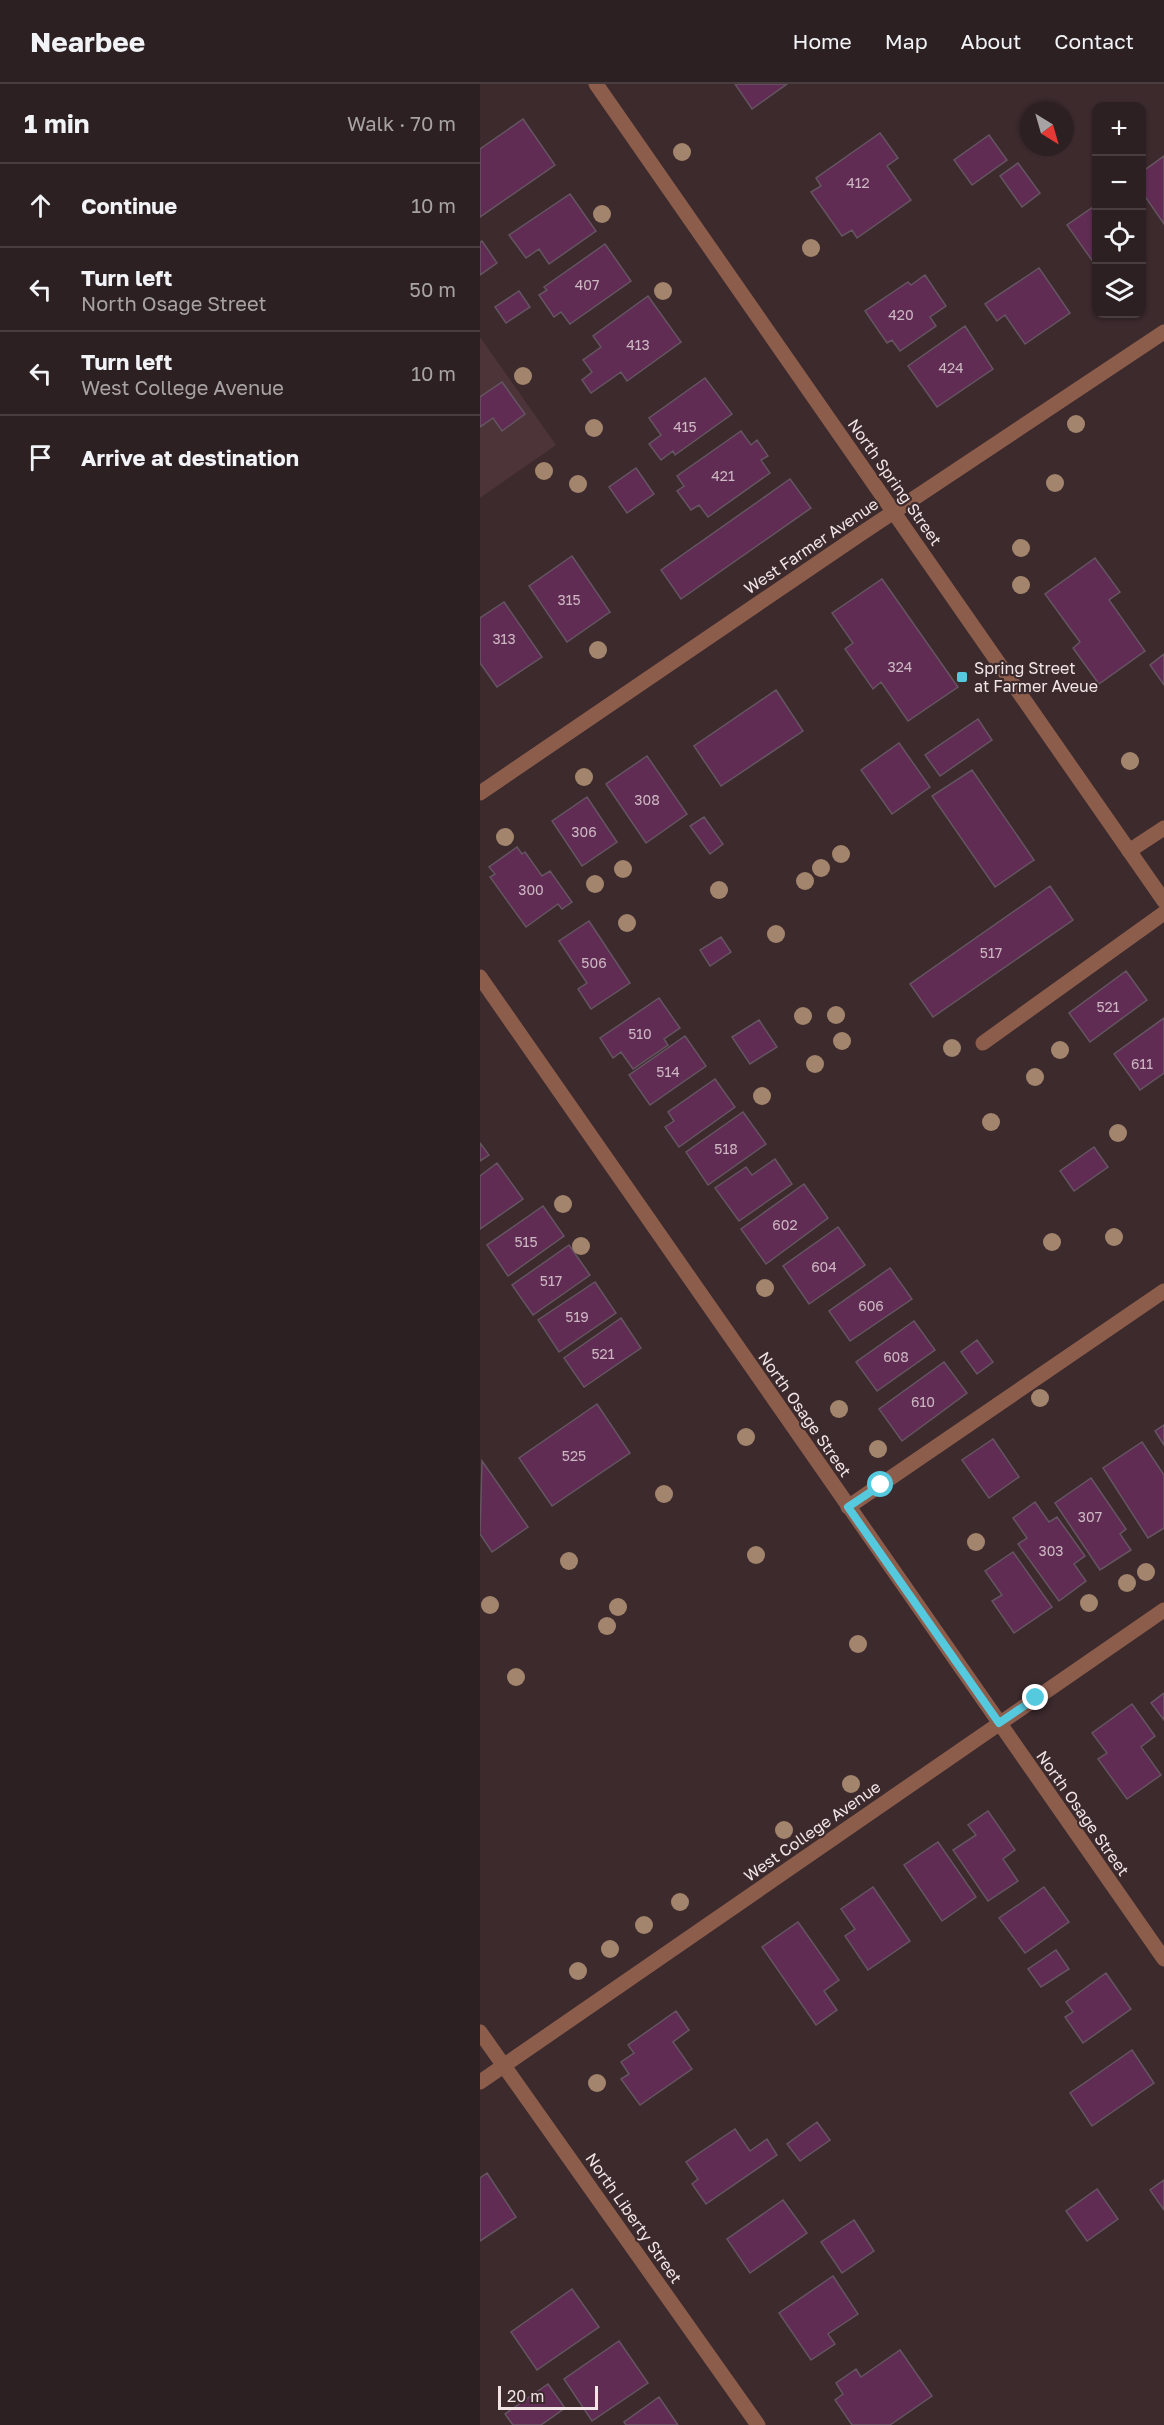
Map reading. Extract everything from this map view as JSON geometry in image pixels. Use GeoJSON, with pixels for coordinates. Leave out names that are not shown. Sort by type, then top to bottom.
{"type":"FeatureCollection","features":[{"type":"Feature","properties":{"kind":"street","name":"North Spring Street"},"geometry":{"type":"LineString","coordinates":[[596,84],[1164,901]]}},
{"type":"Feature","properties":{"kind":"street","name":"West Farmer Avenue"},"geometry":{"type":"LineString","coordinates":[[480,793],[893,512],[1164,332]]}},
{"type":"Feature","properties":{"kind":"street"},"geometry":{"type":"LineString","coordinates":[[1129,851],[1164,828]]}},
{"type":"Feature","properties":{"kind":"street"},"geometry":{"type":"LineString","coordinates":[[983,1043],[1164,913]]}},
{"type":"Feature","properties":{"kind":"street","name":"North Osage Street"},"geometry":{"type":"LineString","coordinates":[[480,977],[1164,1959]]}},
{"type":"Feature","properties":{"kind":"street"},"geometry":{"type":"LineString","coordinates":[[848,1507],[1164,1291]]}},
{"type":"Feature","properties":{"kind":"street","name":"West College Avenue"},"geometry":{"type":"LineString","coordinates":[[480,2082],[1164,1610]]}},
{"type":"Feature","properties":{"kind":"street","name":"North Liberty Street"},"geometry":{"type":"LineString","coordinates":[[480,2032],[758,2425]]}},
{"type":"Feature","properties":{"kind":"shaded area"},"geometry":{"type":"Polygon","coordinates":[[[480,337],[556,445],[480,498],[480,337]]]}},
{"type":"Feature","properties":{"kind":"building"},"geometry":{"type":"Polygon","coordinates":[[[735,84],[787,84],[752,109],[735,84]]]}},
{"type":"Feature","properties":{"kind":"building"},"geometry":{"type":"Polygon","coordinates":[[[523,119],[555,165],[480,217],[480,149],[523,119]]]}},
{"type":"Feature","properties":{"kind":"building"},"geometry":{"type":"Polygon","coordinates":[[[880,133],[898,158],[887,166],[911,200],[857,238],[852,230],[842,236],[811,192],[821,186],[816,178],[880,133]]]}},
{"type":"Feature","properties":{"kind":"building"},"geometry":{"type":"Polygon","coordinates":[[[989,135],[1007,160],[972,185],[954,160],[989,135]]]}},
{"type":"Feature","properties":{"kind":"building"},"geometry":{"type":"Polygon","coordinates":[[[1164,156],[1164,224],[1146,198],[1146,169],[1164,156]]]}},
{"type":"Feature","properties":{"kind":"building"},"geometry":{"type":"Polygon","coordinates":[[[1018,163],[1040,193],[1022,207],[1000,176],[1018,163]]]}},
{"type":"Feature","properties":{"kind":"building"},"geometry":{"type":"Polygon","coordinates":[[[570,194],[596,231],[549,264],[539,249],[526,258],[509,235],[570,194]]]}},
{"type":"Feature","properties":{"kind":"building"},"geometry":{"type":"Polygon","coordinates":[[[1092,208],[1092,260],[1067,225],[1092,208]]]}},
{"type":"Feature","properties":{"kind":"building"},"geometry":{"type":"Polygon","coordinates":[[[482,241],[497,263],[480,275],[480,242],[482,241]]]}},
{"type":"Feature","properties":{"kind":"building"},"geometry":{"type":"Polygon","coordinates":[[[605,244],[631,281],[570,324],[561,312],[554,317],[539,295],[547,290],[544,287],[605,244]]]}},
{"type":"Feature","properties":{"kind":"building"},"geometry":{"type":"Polygon","coordinates":[[[1039,268],[1070,313],[1025,344],[1005,315],[997,321],[985,304],[1039,268]]]}},
{"type":"Feature","properties":{"kind":"building"},"geometry":{"type":"Polygon","coordinates":[[[925,275],[946,306],[930,317],[936,326],[900,351],[892,340],[887,343],[865,311],[908,282],[911,285],[925,275]]]}},
{"type":"Feature","properties":{"kind":"building"},"geometry":{"type":"Polygon","coordinates":[[[519,291],[530,307],[506,323],[495,307],[519,291]]]}},
{"type":"Feature","properties":{"kind":"building"},"geometry":{"type":"Polygon","coordinates":[[[648,296],[681,342],[627,381],[621,372],[591,393],[582,380],[592,372],[583,360],[601,347],[593,336],[648,296]]]}},
{"type":"Feature","properties":{"kind":"building"},"geometry":{"type":"Polygon","coordinates":[[[965,326],[993,369],[937,407],[908,366],[965,326]]]}},
{"type":"Feature","properties":{"kind":"building"},"geometry":{"type":"Polygon","coordinates":[[[705,378],[732,414],[675,455],[673,451],[661,460],[649,444],[661,435],[649,418],[705,378]]]}},
{"type":"Feature","properties":{"kind":"building"},"geometry":{"type":"Polygon","coordinates":[[[502,382],[525,414],[502,431],[493,418],[480,427],[480,397],[502,382]]]}},
{"type":"Feature","properties":{"kind":"building"},"geometry":{"type":"Polygon","coordinates":[[[741,431],[751,445],[757,440],[768,456],[761,460],[770,473],[708,517],[699,505],[691,510],[677,491],[684,486],[677,476],[741,431]]]}},
{"type":"Feature","properties":{"kind":"building"},"geometry":{"type":"Polygon","coordinates":[[[636,468],[654,494],[627,513],[609,487],[636,468]]]}},
{"type":"Feature","properties":{"kind":"building"},"geometry":{"type":"Polygon","coordinates":[[[790,479],[811,508],[681,599],[661,570],[790,479]]]}},
{"type":"Feature","properties":{"kind":"building"},"geometry":{"type":"Polygon","coordinates":[[[572,556],[610,612],[567,642],[529,586],[572,556]]]}},
{"type":"Feature","properties":{"kind":"building"},"geometry":{"type":"Polygon","coordinates":[[[1095,558],[1120,592],[1109,600],[1145,651],[1099,684],[1073,648],[1080,642],[1045,594],[1095,558]]]}},
{"type":"Feature","properties":{"kind":"building"},"geometry":{"type":"Polygon","coordinates":[[[882,579],[958,687],[908,721],[881,682],[873,689],[845,649],[853,643],[832,613],[882,579]]]}},
{"type":"Feature","properties":{"kind":"building"},"geometry":{"type":"Polygon","coordinates":[[[504,602],[542,657],[497,687],[480,663],[480,618],[504,602]]]}},
{"type":"Feature","properties":{"kind":"building"},"geometry":{"type":"Polygon","coordinates":[[[1164,654],[1164,685],[1150,665],[1164,654]]]}},
{"type":"Feature","properties":{"kind":"building"},"geometry":{"type":"Polygon","coordinates":[[[776,690],[803,731],[721,786],[694,746],[776,690]]]}},
{"type":"Feature","properties":{"kind":"building"},"geometry":{"type":"Polygon","coordinates":[[[978,719],[992,740],[940,776],[925,755],[978,719]]]}},
{"type":"Feature","properties":{"kind":"building"},"geometry":{"type":"Polygon","coordinates":[[[899,743],[930,787],[892,814],[861,770],[899,743]]]}},
{"type":"Feature","properties":{"kind":"building"},"geometry":{"type":"Polygon","coordinates":[[[647,756],[687,814],[646,843],[606,784],[647,756]]]}},
{"type":"Feature","properties":{"kind":"building"},"geometry":{"type":"Polygon","coordinates":[[[972,770],[1034,860],[995,887],[932,796],[972,770]]]}},
{"type":"Feature","properties":{"kind":"building"},"geometry":{"type":"Polygon","coordinates":[[[587,797],[617,842],[582,866],[552,821],[587,797]]]}},
{"type":"Feature","properties":{"kind":"building"},"geometry":{"type":"Polygon","coordinates":[[[704,817],[723,844],[710,854],[690,826],[704,817]]]}},
{"type":"Feature","properties":{"kind":"building"},"geometry":{"type":"Polygon","coordinates":[[[517,847],[522,854],[525,852],[542,876],[550,871],[572,902],[562,909],[558,904],[526,927],[490,877],[495,874],[489,867],[517,847]]]}},
{"type":"Feature","properties":{"kind":"building"},"geometry":{"type":"Polygon","coordinates":[[[1050,886],[1073,920],[933,1017],[910,984],[1050,886]]]}},
{"type":"Feature","properties":{"kind":"building"},"geometry":{"type":"Polygon","coordinates":[[[589,921],[630,983],[591,1009],[578,989],[587,983],[559,941],[589,921]]]}},
{"type":"Feature","properties":{"kind":"building"},"geometry":{"type":"Polygon","coordinates":[[[721,937],[731,952],[710,966],[700,950],[721,937]]]}},
{"type":"Feature","properties":{"kind":"building"},"geometry":{"type":"Polygon","coordinates":[[[1126,971],[1147,1000],[1090,1042],[1069,1013],[1126,971]]]}},
{"type":"Feature","properties":{"kind":"building"},"geometry":{"type":"Polygon","coordinates":[[[659,998],[680,1028],[664,1039],[668,1045],[633,1069],[621,1052],[613,1058],[600,1038],[659,998]]]}},
{"type":"Feature","properties":{"kind":"building"},"geometry":{"type":"Polygon","coordinates":[[[1164,1018],[1164,1073],[1140,1090],[1114,1054],[1164,1018]]]}},
{"type":"Feature","properties":{"kind":"building"},"geometry":{"type":"Polygon","coordinates":[[[759,1020],[777,1047],[750,1064],[732,1037],[759,1020]]]}},
{"type":"Feature","properties":{"kind":"building"},"geometry":{"type":"Polygon","coordinates":[[[685,1036],[706,1066],[650,1105],[629,1075],[685,1036]]]}},
{"type":"Feature","properties":{"kind":"building"},"geometry":{"type":"Polygon","coordinates":[[[715,1079],[735,1107],[679,1147],[665,1127],[674,1121],[668,1112],[715,1079]]]}},
{"type":"Feature","properties":{"kind":"building"},"geometry":{"type":"Polygon","coordinates":[[[743,1112],[766,1144],[708,1185],[686,1152],[743,1112]]]}},
{"type":"Feature","properties":{"kind":"building"},"geometry":{"type":"Polygon","coordinates":[[[480,1143],[489,1155],[480,1161],[480,1143]]]}},
{"type":"Feature","properties":{"kind":"building"},"geometry":{"type":"Polygon","coordinates":[[[1094,1147],[1108,1167],[1074,1191],[1060,1171],[1094,1147]]]}},
{"type":"Feature","properties":{"kind":"building"},"geometry":{"type":"Polygon","coordinates":[[[775,1159],[792,1184],[739,1221],[715,1188],[746,1167],[752,1175],[775,1159]]]}},
{"type":"Feature","properties":{"kind":"building"},"geometry":{"type":"Polygon","coordinates":[[[497,1163],[523,1199],[480,1229],[480,1176],[497,1163]]]}},
{"type":"Feature","properties":{"kind":"building"},"geometry":{"type":"Polygon","coordinates":[[[804,1184],[828,1218],[766,1264],[741,1229],[804,1184]]]}},
{"type":"Feature","properties":{"kind":"building"},"geometry":{"type":"Polygon","coordinates":[[[543,1206],[564,1236],[508,1276],[487,1245],[543,1206]]]}},
{"type":"Feature","properties":{"kind":"building"},"geometry":{"type":"Polygon","coordinates":[[[838,1227],[865,1265],[809,1304],[783,1266],[838,1227]]]}},
{"type":"Feature","properties":{"kind":"building"},"geometry":{"type":"Polygon","coordinates":[[[569,1245],[590,1275],[533,1315],[512,1285],[569,1245]]]}},
{"type":"Feature","properties":{"kind":"building"},"geometry":{"type":"Polygon","coordinates":[[[890,1268],[912,1299],[850,1341],[829,1311],[890,1268]]]}},
{"type":"Feature","properties":{"kind":"building"},"geometry":{"type":"Polygon","coordinates":[[[595,1282],[616,1313],[559,1352],[538,1320],[595,1282]]]}},
{"type":"Feature","properties":{"kind":"building"},"geometry":{"type":"Polygon","coordinates":[[[621,1318],[641,1348],[584,1387],[564,1358],[621,1318]]]}},
{"type":"Feature","properties":{"kind":"building"},"geometry":{"type":"Polygon","coordinates":[[[914,1321],[935,1350],[877,1391],[856,1362],[914,1321]]]}},
{"type":"Feature","properties":{"kind":"building"},"geometry":{"type":"Polygon","coordinates":[[[977,1340],[993,1362],[977,1374],[961,1352],[977,1340]]]}},
{"type":"Feature","properties":{"kind":"building"},"geometry":{"type":"Polygon","coordinates":[[[944,1362],[967,1393],[902,1441],[879,1409],[944,1362]]]}},
{"type":"Feature","properties":{"kind":"building"},"geometry":{"type":"Polygon","coordinates":[[[597,1404],[630,1453],[552,1506],[519,1458],[597,1404]]]}},
{"type":"Feature","properties":{"kind":"building"},"geometry":{"type":"Polygon","coordinates":[[[1164,1425],[1164,1445],[1155,1431],[1164,1425]]]}},
{"type":"Feature","properties":{"kind":"building"},"geometry":{"type":"Polygon","coordinates":[[[993,1439],[1019,1477],[989,1498],[962,1460],[993,1439]]]}},
{"type":"Feature","properties":{"kind":"building"},"geometry":{"type":"Polygon","coordinates":[[[1142,1442],[1164,1475],[1164,1528],[1148,1538],[1103,1468],[1142,1442]]]}},
{"type":"Feature","properties":{"kind":"building"},"geometry":{"type":"Polygon","coordinates":[[[482,1461],[528,1527],[492,1552],[480,1534],[482,1461]]]}},
{"type":"Feature","properties":{"kind":"building"},"geometry":{"type":"Polygon","coordinates":[[[1091,1478],[1126,1529],[1120,1534],[1131,1550],[1100,1570],[1055,1503],[1091,1478]]]}},
{"type":"Feature","properties":{"kind":"building"},"geometry":{"type":"Polygon","coordinates":[[[1035,1502],[1049,1522],[1057,1517],[1085,1556],[1074,1564],[1086,1581],[1059,1601],[1018,1544],[1027,1538],[1013,1518],[1035,1502]]]}},
{"type":"Feature","properties":{"kind":"building"},"geometry":{"type":"Polygon","coordinates":[[[1013,1552],[1052,1607],[1014,1633],[992,1601],[1002,1595],[985,1571],[1013,1552]]]}},
{"type":"Feature","properties":{"kind":"building"},"geometry":{"type":"Polygon","coordinates":[[[1164,1693],[1164,1720],[1151,1703],[1164,1693]]]}},
{"type":"Feature","properties":{"kind":"building"},"geometry":{"type":"Polygon","coordinates":[[[1132,1704],[1155,1736],[1141,1747],[1161,1775],[1127,1799],[1098,1759],[1107,1753],[1092,1733],[1132,1704]]]}},
{"type":"Feature","properties":{"kind":"building"},"geometry":{"type":"Polygon","coordinates":[[[988,1811],[1015,1850],[1003,1859],[1018,1881],[988,1901],[953,1850],[976,1835],[968,1825],[988,1811]]]}},
{"type":"Feature","properties":{"kind":"building"},"geometry":{"type":"Polygon","coordinates":[[[938,1842],[976,1897],[942,1921],[904,1865],[938,1842]]]}},
{"type":"Feature","properties":{"kind":"building"},"geometry":{"type":"Polygon","coordinates":[[[873,1887],[910,1941],[868,1970],[845,1936],[855,1929],[841,1909],[873,1887]]]}},
{"type":"Feature","properties":{"kind":"building"},"geometry":{"type":"Polygon","coordinates":[[[1044,1887],[1069,1922],[1025,1953],[999,1918],[1044,1887]]]}},
{"type":"Feature","properties":{"kind":"building"},"geometry":{"type":"Polygon","coordinates":[[[798,1922],[839,1980],[824,1991],[837,2010],[816,2025],[762,1947],[798,1922]]]}},
{"type":"Feature","properties":{"kind":"building"},"geometry":{"type":"Polygon","coordinates":[[[1056,1950],[1069,1969],[1041,1987],[1028,1969],[1056,1950]]]}},
{"type":"Feature","properties":{"kind":"building"},"geometry":{"type":"Polygon","coordinates":[[[1106,1973],[1131,2009],[1083,2043],[1065,2017],[1073,2012],[1066,2002],[1106,1973]]]}},
{"type":"Feature","properties":{"kind":"building"},"geometry":{"type":"Polygon","coordinates":[[[676,2011],[689,2030],[673,2042],[692,2069],[640,2105],[621,2079],[629,2074],[621,2062],[634,2053],[628,2045],[676,2011]]]}},
{"type":"Feature","properties":{"kind":"building"},"geometry":{"type":"Polygon","coordinates":[[[1132,2050],[1154,2083],[1092,2126],[1070,2093],[1132,2050]]]}},
{"type":"Feature","properties":{"kind":"building"},"geometry":{"type":"Polygon","coordinates":[[[817,2122],[830,2140],[800,2161],[787,2144],[817,2122]]]}},
{"type":"Feature","properties":{"kind":"building"},"geometry":{"type":"Polygon","coordinates":[[[735,2129],[750,2151],[767,2139],[777,2155],[706,2204],[692,2184],[698,2179],[686,2162],[735,2129]]]}},
{"type":"Feature","properties":{"kind":"building"},"geometry":{"type":"Polygon","coordinates":[[[487,2173],[516,2217],[480,2241],[480,2178],[487,2173]]]}},
{"type":"Feature","properties":{"kind":"building"},"geometry":{"type":"Polygon","coordinates":[[[1164,2180],[1164,2210],[1150,2190],[1164,2180]]]}},
{"type":"Feature","properties":{"kind":"building"},"geometry":{"type":"Polygon","coordinates":[[[1097,2189],[1118,2219],[1087,2241],[1066,2211],[1097,2189]]]}},
{"type":"Feature","properties":{"kind":"building"},"geometry":{"type":"Polygon","coordinates":[[[783,2200],[807,2233],[750,2273],[727,2239],[783,2200]]]}},
{"type":"Feature","properties":{"kind":"building"},"geometry":{"type":"Polygon","coordinates":[[[854,2220],[874,2251],[842,2273],[821,2242],[854,2220]]]}},
{"type":"Feature","properties":{"kind":"building"},"geometry":{"type":"Polygon","coordinates":[[[833,2276],[858,2314],[828,2334],[835,2344],[811,2360],[779,2313],[833,2276]]]}},
{"type":"Feature","properties":{"kind":"building"},"geometry":{"type":"Polygon","coordinates":[[[572,2289],[599,2327],[537,2370],[511,2332],[572,2289]]]}},
{"type":"Feature","properties":{"kind":"building"},"geometry":{"type":"Polygon","coordinates":[[[619,2341],[648,2383],[592,2421],[564,2379],[619,2341]]]}},
{"type":"Feature","properties":{"kind":"building"},"geometry":{"type":"Polygon","coordinates":[[[900,2350],[932,2396],[890,2425],[852,2425],[835,2400],[843,2394],[836,2383],[856,2369],[861,2377],[900,2350]]]}},
{"type":"Feature","properties":{"kind":"building"},"geometry":{"type":"Polygon","coordinates":[[[548,2384],[565,2408],[541,2425],[513,2425],[505,2414],[548,2384]]]}},
{"type":"Feature","properties":{"kind":"building"},"geometry":{"type":"Polygon","coordinates":[[[659,2397],[678,2425],[626,2425],[624,2422],[659,2397]]]}},
{"type":"Feature","properties":{"kind":"place","name":"Spring Street at Farmer Aveue"},"geometry":{"type":"Point","coordinates":[962,677]}},
{"type":"Feature","properties":{"kind":"route"},"geometry":{"type":"LineString","coordinates":[[881,1485],[848,1507],[999,1723],[1036,1698]]}}]}
